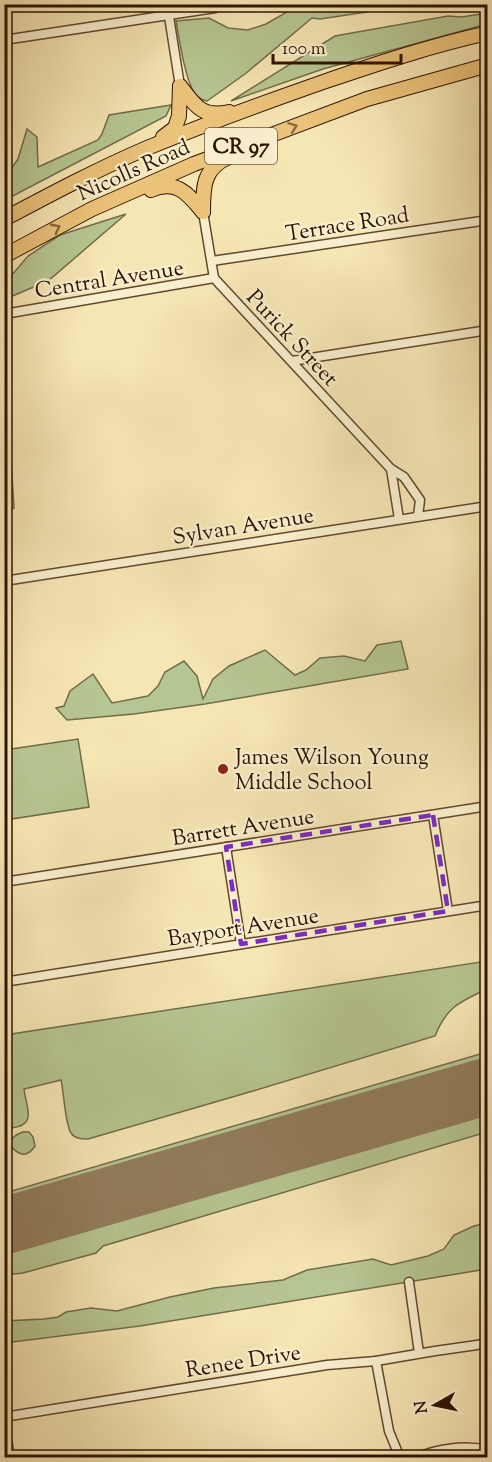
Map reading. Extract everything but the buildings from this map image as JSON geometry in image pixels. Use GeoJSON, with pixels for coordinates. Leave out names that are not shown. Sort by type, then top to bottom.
{"type":"FeatureCollection","features":[{"type":"Feature","properties":{"kind":"highway","name":"Nicolls Road"},"geometry":{"type":"LineString","coordinates":[[4,219],[70,184],[146,149],[396,57],[488,33]]}},
{"type":"Feature","properties":{"kind":"highway","name":"Nicolls Road"},"geometry":{"type":"LineString","coordinates":[[4,256],[92,209],[194,164],[367,99],[488,65]]}},
{"type":"Feature","properties":{"kind":"highway"},"geometry":{"type":"LineString","coordinates":[[180,86],[198,108],[207,113],[219,114],[264,104]]}},
{"type":"Feature","properties":{"kind":"highway"},"geometry":{"type":"LineString","coordinates":[[146,149],[175,128],[180,116],[180,86]]}},
{"type":"Feature","properties":{"kind":"highway"},"geometry":{"type":"LineString","coordinates":[[203,212],[203,189],[207,175],[217,162],[248,149],[253,142]]}},
{"type":"Feature","properties":{"kind":"highway"},"geometry":{"type":"LineString","coordinates":[[112,200],[131,199],[159,186],[173,186],[189,194],[203,212]]}},
{"type":"Feature","properties":{"kind":"street"},"geometry":{"type":"LineString","coordinates":[[167,4],[180,86]]}},
{"type":"Feature","properties":{"kind":"street"},"geometry":{"type":"LineString","coordinates":[[4,40],[215,8]]}},
{"type":"Feature","properties":{"kind":"street"},"geometry":{"type":"LineString","coordinates":[[203,212],[214,278]]}},
{"type":"Feature","properties":{"kind":"street","name":"Terrace Road"},"geometry":{"type":"LineString","coordinates":[[212,261],[488,220]]}},
{"type":"Feature","properties":{"kind":"street","name":"Central Avenue"},"geometry":{"type":"LineString","coordinates":[[10,313],[214,278]]}},
{"type":"Feature","properties":{"kind":"street","name":"Purick Street"},"geometry":{"type":"LineString","coordinates":[[214,278],[391,469],[404,477],[420,500],[418,516]]}},
{"type":"Feature","properties":{"kind":"street"},"geometry":{"type":"LineString","coordinates":[[292,361],[488,330]]}},
{"type":"Feature","properties":{"kind":"street"},"geometry":{"type":"LineString","coordinates":[[391,469],[399,519]]}},
{"type":"Feature","properties":{"kind":"street","name":"Sylvan Avenue"},"geometry":{"type":"LineString","coordinates":[[4,581],[488,506]]}},
{"type":"Feature","properties":{"kind":"street","name":"Barrett Avenue"},"geometry":{"type":"LineString","coordinates":[[4,882],[488,806]]}},
{"type":"Feature","properties":{"kind":"street"},"geometry":{"type":"LineString","coordinates":[[433,815],[448,911]]}},
{"type":"Feature","properties":{"kind":"street"},"geometry":{"type":"LineString","coordinates":[[225,848],[241,944]]}},
{"type":"Feature","properties":{"kind":"street","name":"Bayport Avenue"},"geometry":{"type":"LineString","coordinates":[[4,982],[488,905]]}},
{"type":"Feature","properties":{"kind":"street"},"geometry":{"type":"LineString","coordinates":[[409,1282],[419,1353]]}},
{"type":"Feature","properties":{"kind":"street","name":"Renee Drive"},"geometry":{"type":"LineString","coordinates":[[4,1417],[327,1365],[376,1362],[488,1342]]}},
{"type":"Feature","properties":{"kind":"street"},"geometry":{"type":"LineString","coordinates":[[376,1362],[389,1431],[400,1458]]}},
{"type":"Feature","properties":{"kind":"street"},"geometry":{"type":"LineString","coordinates":[[4,1422],[10,1458]]}},
{"type":"Feature","properties":{"kind":"street"},"geometry":{"type":"LineString","coordinates":[[416,1458],[452,1448],[471,1447],[488,1450]]}},
{"type":"Feature","properties":{"kind":"highlighted area"},"geometry":{"type":"Polygon","coordinates":[[[433,815],[448,911],[241,944],[226,847],[433,815]]]}},
{"type":"Feature","properties":{"kind":"green space"},"geometry":{"type":"Polygon","coordinates":[[[293,5],[414,5],[320,19],[312,18],[245,74],[207,101],[198,97],[190,84],[176,21],[209,18],[228,28],[248,30],[266,24],[294,8],[293,5]]]}},
{"type":"Feature","properties":{"kind":"green space"},"geometry":{"type":"Polygon","coordinates":[[[487,13],[487,24],[323,69],[231,101],[335,36],[448,16],[462,17],[487,13]]]}},
{"type":"Feature","properties":{"kind":"green space"},"geometry":{"type":"Polygon","coordinates":[[[171,105],[166,116],[5,200],[5,178],[18,159],[27,129],[37,137],[38,167],[98,140],[109,115],[171,105]]]}},
{"type":"Feature","properties":{"kind":"green space"},"geometry":{"type":"Polygon","coordinates":[[[126,214],[48,281],[5,299],[5,283],[28,256],[60,235],[126,214]]]}},
{"type":"Feature","properties":{"kind":"green space"},"geometry":{"type":"Polygon","coordinates":[[[4,429],[10,444],[14,508],[5,514],[4,429]]]}},
{"type":"Feature","properties":{"kind":"green space"},"geometry":{"type":"Polygon","coordinates":[[[401,641],[408,669],[134,714],[67,720],[56,708],[64,706],[70,691],[93,674],[112,703],[148,696],[158,686],[165,672],[184,661],[197,676],[203,699],[213,679],[229,666],[265,650],[295,675],[306,670],[320,658],[344,656],[365,661],[377,645],[401,641]]]}},
{"type":"Feature","properties":{"kind":"green space"},"geometry":{"type":"Polygon","coordinates":[[[78,739],[89,807],[5,820],[5,750],[78,739]]]}},
{"type":"Feature","properties":{"kind":"green space"},"geometry":{"type":"Polygon","coordinates":[[[487,961],[487,989],[455,1006],[444,1018],[435,1036],[88,1139],[74,1136],[69,1129],[61,1080],[24,1089],[28,1119],[25,1123],[11,1128],[5,1120],[5,1035],[487,961]]]}},
{"type":"Feature","properties":{"kind":"green space"},"geometry":{"type":"Polygon","coordinates":[[[487,1052],[487,1132],[103,1246],[96,1253],[23,1273],[5,1272],[5,1193],[487,1052]]]}},
{"type":"Feature","properties":{"kind":"green space"},"geometry":{"type":"Polygon","coordinates":[[[23,1132],[29,1132],[35,1146],[26,1154],[17,1152],[11,1146],[14,1137],[23,1132]]]}},
{"type":"Feature","properties":{"kind":"green space"},"geometry":{"type":"Polygon","coordinates":[[[487,1223],[487,1269],[140,1326],[5,1343],[4,1321],[58,1317],[66,1312],[91,1308],[117,1311],[214,1288],[283,1280],[307,1270],[373,1259],[391,1265],[428,1256],[444,1249],[454,1235],[487,1223]]]}},
{"type":"Feature","properties":{"kind":"runway"},"geometry":{"type":"LineString","coordinates":[[4,1226],[488,1086]]}},
{"type":"Feature","properties":{"kind":"place","name":"James Wilson Young Middle School"},"geometry":{"type":"Point","coordinates":[223,769]}}]}
